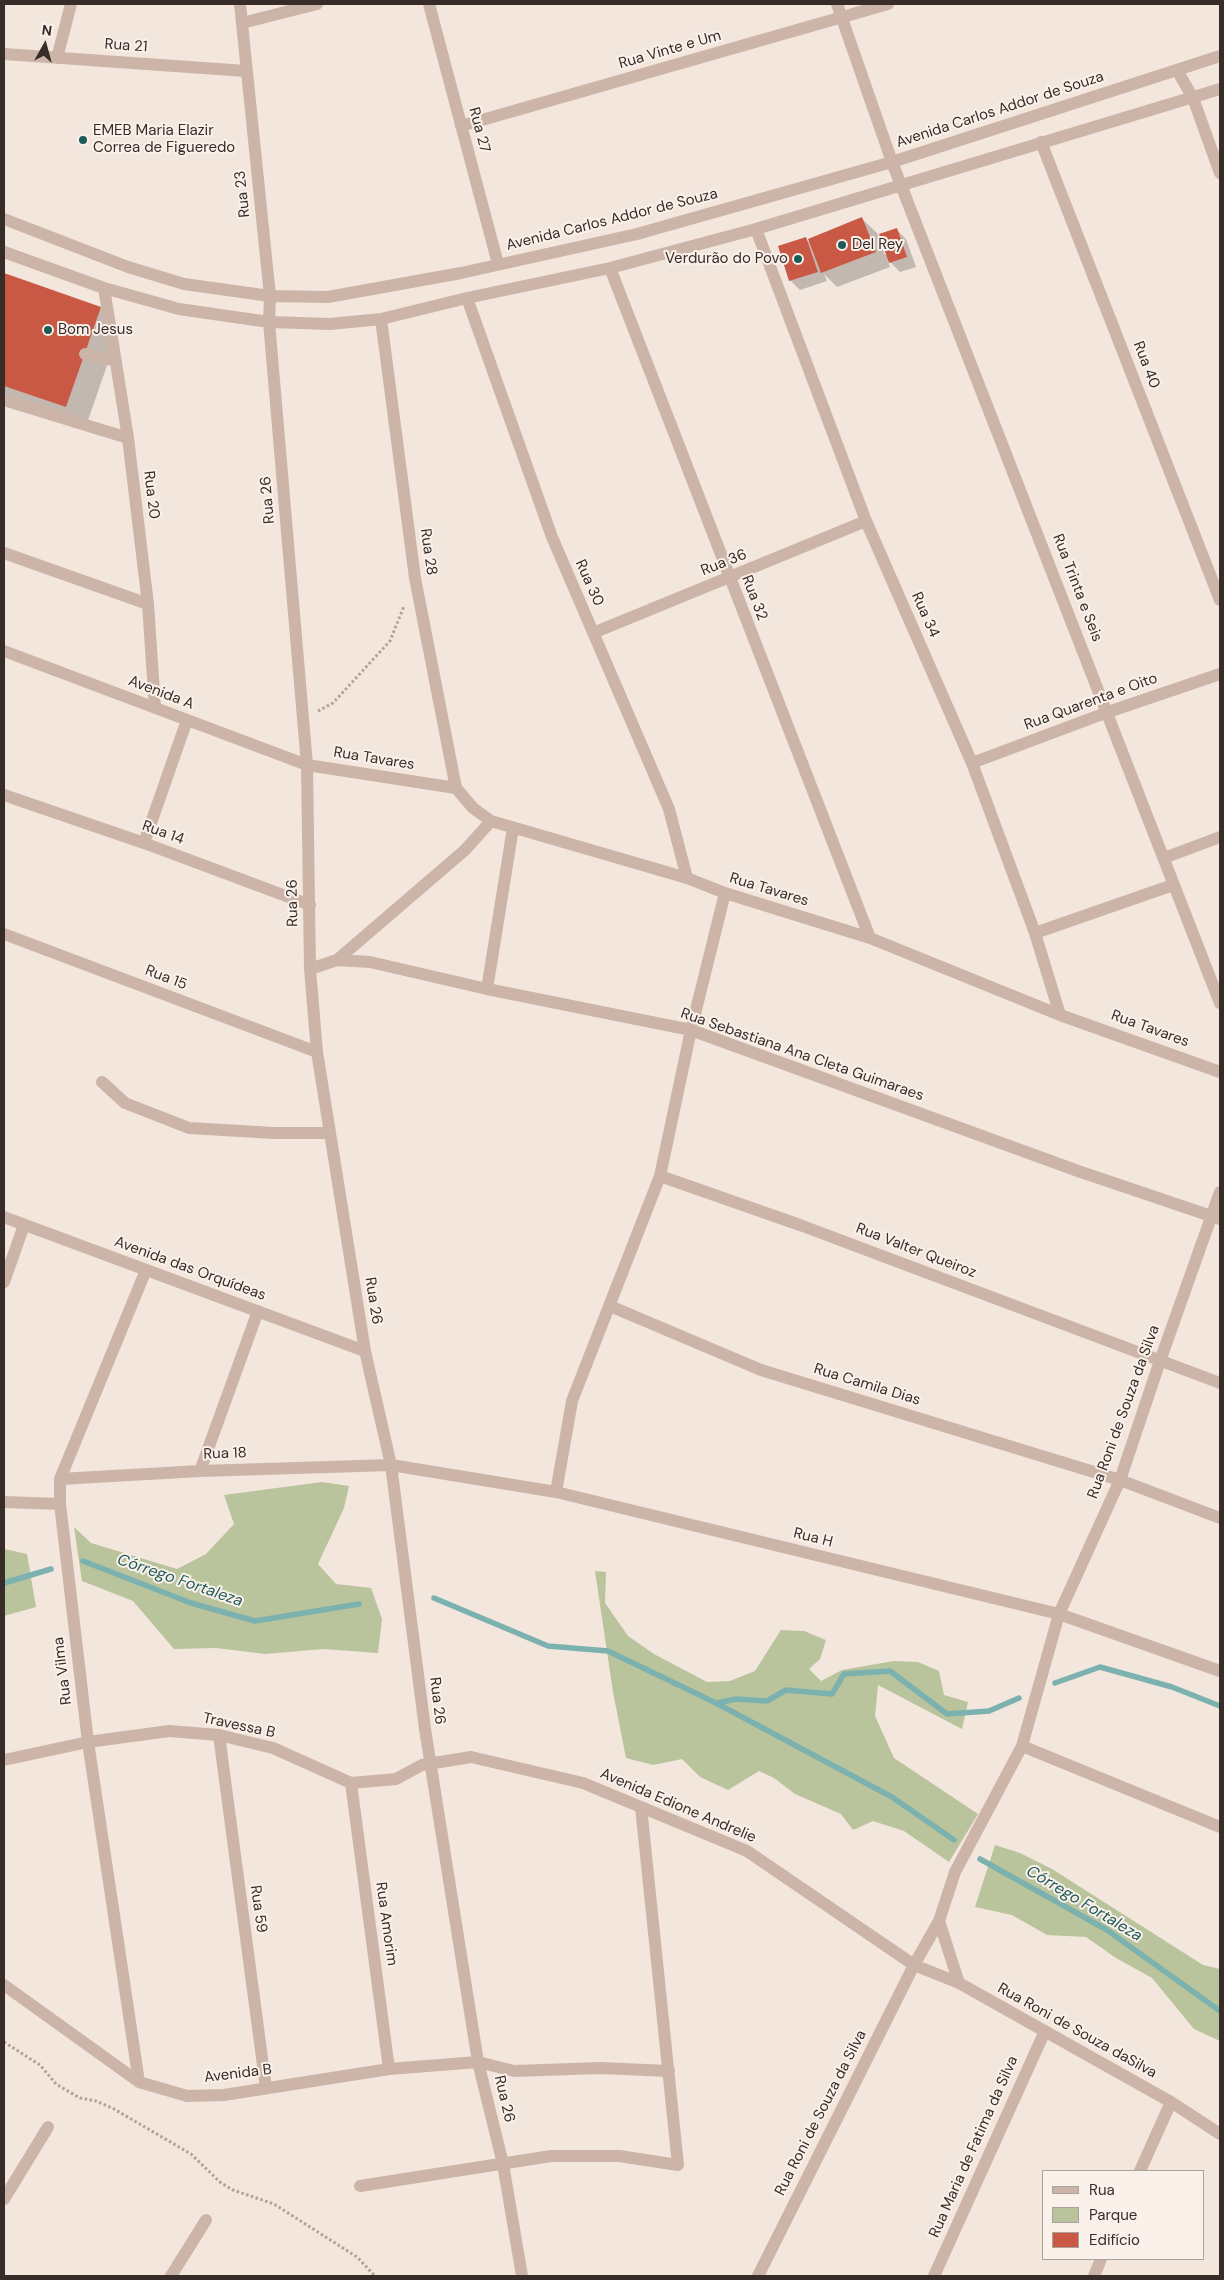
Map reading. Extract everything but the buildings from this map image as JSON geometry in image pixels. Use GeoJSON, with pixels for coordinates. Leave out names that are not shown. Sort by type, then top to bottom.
{"type":"FeatureCollection","features":[{"type":"Feature","properties":{"kind":"street"},"geometry":{"type":"LineString","coordinates":[[57,58],[71,4]]}},
{"type":"Feature","properties":{"kind":"street","name":"Rua 23"},"geometry":{"type":"LineString","coordinates":[[240,4],[270,296],[269,322]]}},
{"type":"Feature","properties":{"kind":"street"},"geometry":{"type":"LineString","coordinates":[[242,23],[317,4]]}},
{"type":"Feature","properties":{"kind":"street","name":"Rua 27"},"geometry":{"type":"LineString","coordinates":[[429,4],[498,264]]}},
{"type":"Feature","properties":{"kind":"street","name":"Rua Trinta e Seis"},"geometry":{"type":"LineString","coordinates":[[837,4],[892,162],[1220,1003]]}},
{"type":"Feature","properties":{"kind":"street","name":"Rua Vinte e Um"},"geometry":{"type":"LineString","coordinates":[[461,126],[888,4]]}},
{"type":"Feature","properties":{"kind":"street","name":"Rua 21"},"geometry":{"type":"LineString","coordinates":[[4,54],[246,71]]}},
{"type":"Feature","properties":{"kind":"street","name":"Avenida Carlos Addor de Souza"},"geometry":{"type":"LineString","coordinates":[[4,219],[128,267],[184,284],[270,296],[328,297],[498,264],[637,234],[892,162],[1220,56]]}},
{"type":"Feature","properties":{"kind":"street"},"geometry":{"type":"LineString","coordinates":[[1177,70],[1193,98],[1220,174]]}},
{"type":"Feature","properties":{"kind":"street"},"geometry":{"type":"LineString","coordinates":[[4,252],[104,288],[180,309],[269,322],[330,324],[381,319],[467,298],[610,268],[756,230],[1220,89]]}},
{"type":"Feature","properties":{"kind":"street","name":"Rua 40"},"geometry":{"type":"LineString","coordinates":[[1041,142],[1220,600]]}},
{"type":"Feature","properties":{"kind":"street","name":"Rua 34"},"geometry":{"type":"LineString","coordinates":[[756,230],[866,521],[972,763],[1035,933],[1060,1015]]}},
{"type":"Feature","properties":{"kind":"street","name":"Rua 32"},"geometry":{"type":"LineString","coordinates":[[610,268],[870,938]]}},
{"type":"Feature","properties":{"kind":"street","name":"Rua 20"},"geometry":{"type":"LineString","coordinates":[[104,288],[128,438],[148,604],[155,708]]}},
{"type":"Feature","properties":{"kind":"street","name":"Rua 30"},"geometry":{"type":"LineString","coordinates":[[467,298],[552,537],[669,809],[687,878]]}},
{"type":"Feature","properties":{"kind":"street","name":"Rua 28"},"geometry":{"type":"LineString","coordinates":[[381,319],[415,578],[456,788]]}},
{"type":"Feature","properties":{"kind":"street","name":"Rua 26"},"geometry":{"type":"LineString","coordinates":[[269,322],[307,765],[310,969],[317,1052],[365,1351],[390,1465],[430,1763],[478,2062],[503,2164],[522,2276]]}},
{"type":"Feature","properties":{"kind":"street"},"geometry":{"type":"LineString","coordinates":[[85,354],[116,361]]}},
{"type":"Feature","properties":{"kind":"street"},"geometry":{"type":"LineString","coordinates":[[4,400],[128,438]]}},
{"type":"Feature","properties":{"kind":"street","name":"Rua 36"},"geometry":{"type":"LineString","coordinates":[[593,633],[866,521]]}},
{"type":"Feature","properties":{"kind":"street"},"geometry":{"type":"LineString","coordinates":[[4,553],[148,604]]}},
{"type":"Feature","properties":{"kind":"street","name":"Avenida A"},"geometry":{"type":"LineString","coordinates":[[4,651],[307,765]]}},
{"type":"Feature","properties":{"kind":"street","name":"Rua Quarenta e Oito"},"geometry":{"type":"LineString","coordinates":[[972,763],[1108,712],[1220,674]]}},
{"type":"Feature","properties":{"kind":"street"},"geometry":{"type":"LineString","coordinates":[[144,843],[187,720]]}},
{"type":"Feature","properties":{"kind":"street","name":"Rua Tavares"},"geometry":{"type":"LineString","coordinates":[[307,765],[456,788],[473,808],[491,821],[687,878],[724,893],[870,938],[1060,1015],[1220,1072]]}},
{"type":"Feature","properties":{"kind":"street","name":"Rua 14"},"geometry":{"type":"LineString","coordinates":[[4,795],[144,843],[310,905]]}},
{"type":"Feature","properties":{"kind":"street"},"geometry":{"type":"LineString","coordinates":[[337,960],[465,850],[491,821]]}},
{"type":"Feature","properties":{"kind":"street"},"geometry":{"type":"LineString","coordinates":[[487,989],[513,828]]}},
{"type":"Feature","properties":{"kind":"street"},"geometry":{"type":"LineString","coordinates":[[1164,858],[1220,837]]}},
{"type":"Feature","properties":{"kind":"street"},"geometry":{"type":"LineString","coordinates":[[1035,933],[1173,884]]}},
{"type":"Feature","properties":{"kind":"street"},"geometry":{"type":"LineString","coordinates":[[556,1492],[572,1401],[660,1176],[691,1030],[724,893]]}},
{"type":"Feature","properties":{"kind":"street","name":"Rua 15"},"geometry":{"type":"LineString","coordinates":[[4,936],[317,1052]]}},
{"type":"Feature","properties":{"kind":"street","name":"Rua Sebastiana Ana Cleta Guimaraes"},"geometry":{"type":"LineString","coordinates":[[310,969],[337,960],[370,962],[487,989],[691,1030],[1078,1171],[1217,1217]]}},
{"type":"Feature","properties":{"kind":"street"},"geometry":{"type":"LineString","coordinates":[[102,1082],[125,1103],[189,1128],[274,1133],[330,1133]]}},
{"type":"Feature","properties":{"kind":"street","name":"Rua Valter Queiroz"},"geometry":{"type":"LineString","coordinates":[[660,1176],[800,1225],[1220,1384]]}},
{"type":"Feature","properties":{"kind":"street","name":"Rua Roni de Souza da Silva"},"geometry":{"type":"LineString","coordinates":[[758,2276],[914,1965],[939,1921],[955,1872],[1022,1746],[1059,1614],[1120,1480],[1160,1361],[1217,1217],[1220,1192]]}},
{"type":"Feature","properties":{"kind":"street","name":"Avenida das Orquídeas"},"geometry":{"type":"LineString","coordinates":[[4,1217],[365,1351]]}},
{"type":"Feature","properties":{"kind":"street"},"geometry":{"type":"LineString","coordinates":[[4,1282],[24,1225]]}},
{"type":"Feature","properties":{"kind":"street","name":"Rua Vilma"},"geometry":{"type":"LineString","coordinates":[[139,2082],[88,1742],[60,1504],[60,1479],[146,1270]]}},
{"type":"Feature","properties":{"kind":"street","name":"Rua Camila Dias"},"geometry":{"type":"LineString","coordinates":[[610,1306],[762,1370],[1120,1480],[1220,1518]]}},
{"type":"Feature","properties":{"kind":"street"},"geometry":{"type":"LineString","coordinates":[[200,1471],[258,1312]]}},
{"type":"Feature","properties":{"kind":"street","name":"Rua 18"},"geometry":{"type":"LineString","coordinates":[[60,1479],[200,1471],[390,1465]]}},
{"type":"Feature","properties":{"kind":"street","name":"Rua H"},"geometry":{"type":"LineString","coordinates":[[390,1465],[556,1492],[1059,1614],[1220,1671]]}},
{"type":"Feature","properties":{"kind":"street"},"geometry":{"type":"LineString","coordinates":[[4,1502],[60,1504]]}},
{"type":"Feature","properties":{"kind":"street","name":"Travessa B"},"geometry":{"type":"LineString","coordinates":[[4,1760],[88,1742],[169,1731],[219,1735],[273,1748],[351,1783],[396,1779],[430,1763]]}},
{"type":"Feature","properties":{"kind":"street","name":"Rua 59"},"geometry":{"type":"LineString","coordinates":[[219,1735],[266,2088]]}},
{"type":"Feature","properties":{"kind":"street"},"geometry":{"type":"LineString","coordinates":[[1022,1746],[1220,1828]]}},
{"type":"Feature","properties":{"kind":"street","name":"Avenida Edione Andrelie"},"geometry":{"type":"LineString","coordinates":[[430,1763],[471,1757],[583,1784],[747,1851],[914,1965]]}},
{"type":"Feature","properties":{"kind":"street","name":"Rua Amorim"},"geometry":{"type":"LineString","coordinates":[[351,1783],[390,2069]]}},
{"type":"Feature","properties":{"kind":"street"},"geometry":{"type":"LineString","coordinates":[[360,2186],[474,2166],[503,2164],[551,2156],[618,2156],[678,2165],[641,1807]]}},
{"type":"Feature","properties":{"kind":"street"},"geometry":{"type":"LineString","coordinates":[[939,1921],[959,1983]]}},
{"type":"Feature","properties":{"kind":"street","name":"Rua Roni de Souza daSilva"},"geometry":{"type":"LineString","coordinates":[[914,1965],[959,1983],[1171,2102],[1220,2134]]}},
{"type":"Feature","properties":{"kind":"street","name":"Avenida B"},"geometry":{"type":"LineString","coordinates":[[4,1985],[139,2082],[187,2096],[224,2095],[390,2069],[478,2062],[514,2070],[600,2068],[669,2071]]}},
{"type":"Feature","properties":{"kind":"street","name":"Rua Maria de Fatima da Silva"},"geometry":{"type":"LineString","coordinates":[[934,2276],[1045,2031]]}},
{"type":"Feature","properties":{"kind":"street"},"geometry":{"type":"LineString","coordinates":[[1140,2170],[1171,2102]]}},
{"type":"Feature","properties":{"kind":"street"},"geometry":{"type":"LineString","coordinates":[[4,2199],[48,2127]]}},
{"type":"Feature","properties":{"kind":"street"},"geometry":{"type":"LineString","coordinates":[[171,2276],[206,2220]]}},
{"type":"Feature","properties":{"kind":"street"},"geometry":{"type":"LineString","coordinates":[[1094,2276],[1101,2260]]}},
{"type":"Feature","properties":{"kind":"path"},"geometry":{"type":"LineString","coordinates":[[303,719],[333,703],[390,641],[415,578]]}},
{"type":"Feature","properties":{"kind":"path"},"geometry":{"type":"LineString","coordinates":[[4,2042],[40,2065],[56,2084],[80,2098],[96,2101],[114,2109],[191,2154],[221,2183],[233,2190],[260,2197],[274,2204],[357,2257],[375,2276]]}},
{"type":"Feature","properties":{"kind":"green space"},"geometry":{"type":"Polygon","coordinates":[[[322,1482],[349,1486],[344,1508],[318,1564],[336,1584],[371,1588],[382,1619],[378,1653],[323,1649],[265,1654],[216,1648],[174,1649],[133,1601],[82,1581],[74,1527],[91,1543],[177,1569],[206,1554],[234,1524],[224,1495],[322,1482]]]}},
{"type":"Feature","properties":{"kind":"green space"},"geometry":{"type":"Polygon","coordinates":[[[4,1549],[27,1554],[36,1607],[4,1616],[4,1549]]]}},
{"type":"Feature","properties":{"kind":"green space"},"geometry":{"type":"Polygon","coordinates":[[[595,1571],[606,1572],[605,1603],[628,1636],[654,1654],[707,1682],[730,1681],[755,1671],[781,1630],[804,1631],[826,1640],[820,1659],[809,1669],[821,1681],[842,1670],[894,1661],[918,1662],[939,1671],[944,1695],[968,1702],[962,1729],[878,1685],[875,1716],[894,1758],[978,1814],[949,1862],[904,1831],[873,1821],[853,1830],[841,1814],[795,1794],[774,1778],[759,1771],[728,1790],[700,1777],[682,1759],[653,1765],[626,1758],[613,1692],[595,1571]]]}},
{"type":"Feature","properties":{"kind":"green space"},"geometry":{"type":"Polygon","coordinates":[[[995,1845],[1020,1853],[1052,1869],[1203,1965],[1220,1969],[1220,2041],[1194,2029],[1152,1978],[1116,1958],[1086,1937],[1047,1935],[1012,1915],[975,1907],[995,1845]]]}},
{"type":"Feature","properties":{"kind":"waterway","name":"Córrego Fortaleza"},"geometry":{"type":"LineString","coordinates":[[83,1561],[191,1603],[255,1621],[359,1604]]}},
{"type":"Feature","properties":{"kind":"waterway","name":"Córrego Fortaleza"},"geometry":{"type":"LineString","coordinates":[[4,1583],[51,1569]]}},
{"type":"Feature","properties":{"kind":"waterway","name":"Córrego Fortaleza"},"geometry":{"type":"LineString","coordinates":[[434,1598],[548,1646],[608,1651],[716,1703],[892,1797],[954,1840]]}},
{"type":"Feature","properties":{"kind":"waterway","name":"Córrego Fortaleza"},"geometry":{"type":"LineString","coordinates":[[1055,1683],[1100,1667],[1172,1687],[1220,1706]]}},
{"type":"Feature","properties":{"kind":"waterway","name":"Córrego Fortaleza"},"geometry":{"type":"LineString","coordinates":[[717,1703],[736,1699],[767,1701],[786,1690],[832,1694],[844,1674],[890,1671],[947,1714],[989,1711],[1019,1698]]}},
{"type":"Feature","properties":{"kind":"waterway","name":"Córrego Fortaleza"},"geometry":{"type":"LineString","coordinates":[[980,1859],[1107,1930],[1220,2011]]}},
{"type":"Feature","properties":{"kind":"place","name":"EMEB Maria Elazir Correa de Figueredo"},"geometry":{"type":"Point","coordinates":[83,140]}},
{"type":"Feature","properties":{"kind":"place","name":"Del Rey"},"geometry":{"type":"Point","coordinates":[842,245]}},
{"type":"Feature","properties":{"kind":"place","name":"Verdurão do Povo"},"geometry":{"type":"Point","coordinates":[798,259]}},
{"type":"Feature","properties":{"kind":"place","name":"Bom Jesus"},"geometry":{"type":"Point","coordinates":[48,330]}}]}
